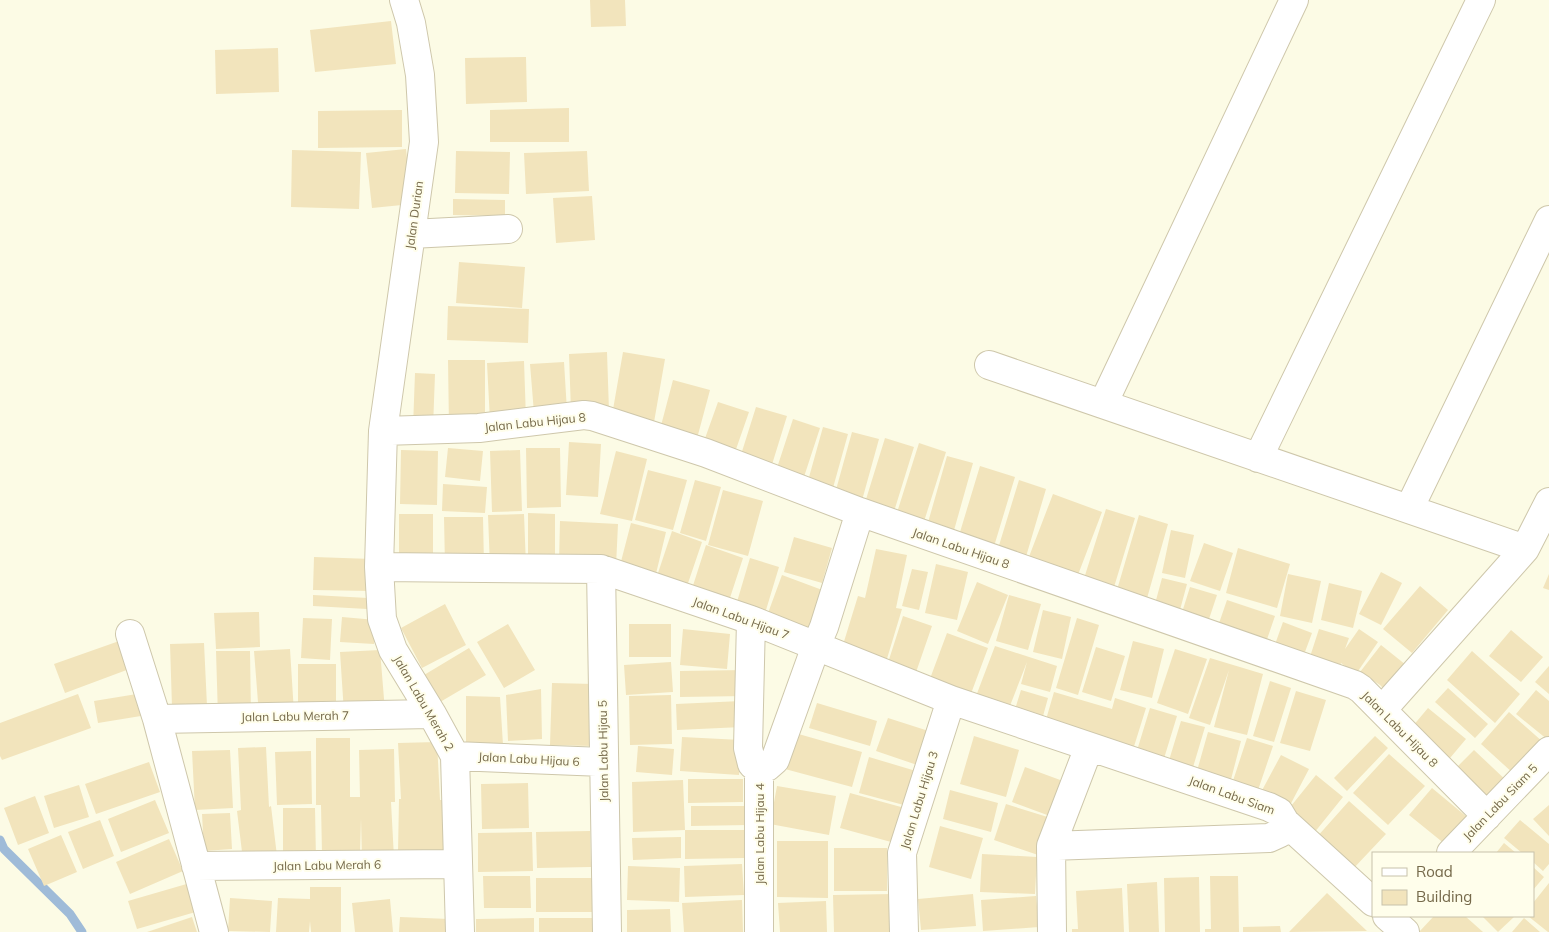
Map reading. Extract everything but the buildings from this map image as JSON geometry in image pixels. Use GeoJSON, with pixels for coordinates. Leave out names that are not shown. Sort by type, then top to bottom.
{"type":"FeatureCollection","features":[{"type":"Feature","properties":{"kind":"street","name":"Jalan Durian"},"geometry":{"type":"LineString","coordinates":[[379,567],[383,431],[424,142],[420,75],[411,23],[404,0]]}},
{"type":"Feature","properties":{"kind":"street"},"geometry":{"type":"LineString","coordinates":[[1103,404],[1294,0]]}},
{"type":"Feature","properties":{"kind":"street"},"geometry":{"type":"LineString","coordinates":[[1258,458],[1481,0]]}},
{"type":"Feature","properties":{"kind":"street"},"geometry":{"type":"LineString","coordinates":[[1409,509],[1549,220]]}},
{"type":"Feature","properties":{"kind":"street"},"geometry":{"type":"LineString","coordinates":[[411,234],[508,229]]}},
{"type":"Feature","properties":{"kind":"street"},"geometry":{"type":"LineString","coordinates":[[989,365],[1525,549]]}},
{"type":"Feature","properties":{"kind":"street","name":"Jalan Labu Hijau 8"},"geometry":{"type":"LineString","coordinates":[[383,431],[486,428],[576,416],[592,416],[706,453],[860,512],[1355,685],[1487,816]]}},
{"type":"Feature","properties":{"kind":"street"},"geometry":{"type":"LineString","coordinates":[[1382,710],[1525,549],[1549,502]]}},
{"type":"Feature","properties":{"kind":"street"},"geometry":{"type":"LineString","coordinates":[[760,770],[775,760],[824,628],[860,512]]}},
{"type":"Feature","properties":{"kind":"street","name":"Jalan Labu Hijau 7"},"geometry":{"type":"LineString","coordinates":[[379,567],[601,569],[751,620],[951,700],[1089,747]]}},
{"type":"Feature","properties":{"kind":"street","name":"Jalan Labu Merah 2"},"geometry":{"type":"LineString","coordinates":[[379,567],[382,619],[387,636],[393,650],[455,756],[460,932]]}},
{"type":"Feature","properties":{"kind":"street","name":"Jalan Labu Hijau 5"},"geometry":{"type":"LineString","coordinates":[[601,569],[607,932]]}},
{"type":"Feature","properties":{"kind":"street","name":"Jalan Labu Hijau 4"},"geometry":{"type":"LineString","coordinates":[[751,620],[748,748],[752,764],[760,770],[759,932]]}},
{"type":"Feature","properties":{"kind":"street"},"geometry":{"type":"LineString","coordinates":[[130,634],[157,719],[214,932]]}},
{"type":"Feature","properties":{"kind":"street","name":"Jalan Labu Hijau 3"},"geometry":{"type":"LineString","coordinates":[[904,932],[902,853],[951,700]]}},
{"type":"Feature","properties":{"kind":"street","name":"Jalan Labu Merah 7"},"geometry":{"type":"LineString","coordinates":[[157,719],[432,714]]}},
{"type":"Feature","properties":{"kind":"street"},"geometry":{"type":"LineString","coordinates":[[1052,932],[1051,846],[1089,747]]}},
{"type":"Feature","properties":{"kind":"street","name":"Jalan Labu Siam"},"geometry":{"type":"LineString","coordinates":[[1089,747],[1279,812],[1286,822],[1372,905]]}},
{"type":"Feature","properties":{"kind":"street","name":"Jalan Labu Siam 5"},"geometry":{"type":"LineString","coordinates":[[1452,852],[1549,751]]}},
{"type":"Feature","properties":{"kind":"street","name":"Jalan Labu Hijau 6"},"geometry":{"type":"LineString","coordinates":[[455,756],[603,762]]}},
{"type":"Feature","properties":{"kind":"street"},"geometry":{"type":"LineString","coordinates":[[1051,846],[1268,838],[1280,833],[1286,822]]}},
{"type":"Feature","properties":{"kind":"street","name":"Jalan Labu Merah 6"},"geometry":{"type":"LineString","coordinates":[[196,866],[458,864]]}},
{"type":"Feature","properties":{"kind":"waterway"},"geometry":{"type":"LineString","coordinates":[[0,840],[4,849],[70,914],[82,932]]}}]}
